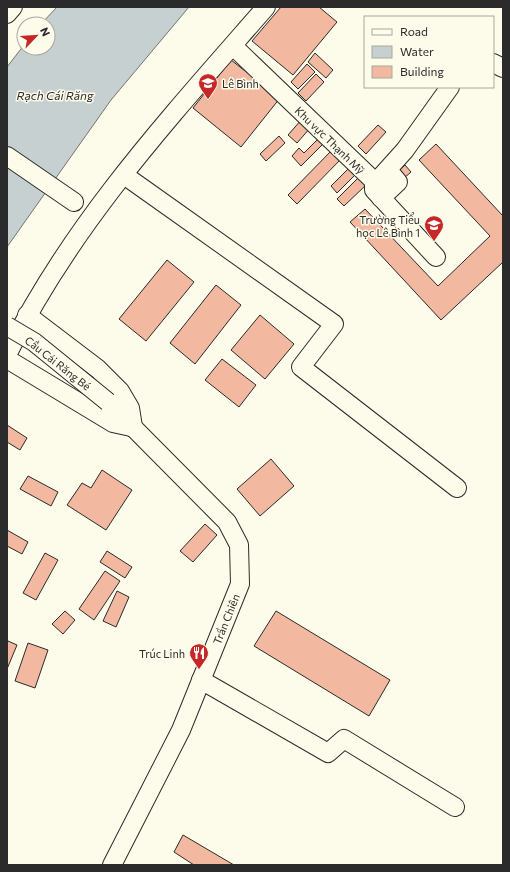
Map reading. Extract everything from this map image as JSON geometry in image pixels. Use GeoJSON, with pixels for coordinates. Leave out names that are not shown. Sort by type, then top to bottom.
{"type":"FeatureCollection","features":[{"type":"Feature","properties":{"kind":"street"},"geometry":{"type":"LineString","coordinates":[[7,14],[13,7]]}},
{"type":"Feature","properties":{"kind":"street"},"geometry":{"type":"LineString","coordinates":[[7,355],[27,315],[77,236],[167,120],[266,7]]}},
{"type":"Feature","properties":{"kind":"street","name":"Khu vực Thạnh Mỹ"},"geometry":{"type":"LineString","coordinates":[[233,46],[381,176]]}},
{"type":"Feature","properties":{"kind":"street"},"geometry":{"type":"LineString","coordinates":[[494,64],[503,68]]}},
{"type":"Feature","properties":{"kind":"street"},"geometry":{"type":"LineString","coordinates":[[436,257],[374,190],[381,176],[405,150],[449,88]]}},
{"type":"Feature","properties":{"kind":"street"},"geometry":{"type":"LineString","coordinates":[[7,156],[74,202]]}},
{"type":"Feature","properties":{"kind":"street"},"geometry":{"type":"LineString","coordinates":[[124,175],[334,324],[301,367],[457,488]]}},
{"type":"Feature","properties":{"kind":"street"},"geometry":{"type":"LineString","coordinates":[[7,359],[113,423],[133,428],[130,408],[120,391],[98,369],[27,315]]}},
{"type":"Feature","properties":{"kind":"street","name":"Cầu Cái Răng Bé"},"geometry":{"type":"LineString","coordinates":[[7,326],[34,342],[108,402]]}},
{"type":"Feature","properties":{"kind":"street","name":"Trần Chiên"},"geometry":{"type":"LineString","coordinates":[[108,402],[227,522],[240,545],[240,584],[181,730],[112,865]]}},
{"type":"Feature","properties":{"kind":"street"},"geometry":{"type":"LineString","coordinates":[[201,680],[328,753],[344,740],[455,807]]}},
{"type":"Feature","properties":{"kind":"water","name":"Rạch Cái Răng"},"geometry":{"type":"Polygon","coordinates":[[[57,7],[189,7],[111,100],[7,247],[7,67],[16,55],[56,56],[56,16],[49,16],[57,7]]]}},
{"type":"Feature","properties":{"kind":"building"},"geometry":{"type":"Polygon","coordinates":[[[281,7],[319,7],[337,22],[293,75],[252,41],[281,7]]]}},
{"type":"Feature","properties":{"kind":"building"},"geometry":{"type":"Polygon","coordinates":[[[315,53],[333,70],[326,78],[308,62],[315,53]]]}},
{"type":"Feature","properties":{"kind":"building"},"geometry":{"type":"Polygon","coordinates":[[[231,60],[280,98],[241,147],[193,108],[231,60]]]}},
{"type":"Feature","properties":{"kind":"building"},"geometry":{"type":"Polygon","coordinates":[[[307,64],[315,72],[298,89],[291,82],[307,64]]]}},
{"type":"Feature","properties":{"kind":"building"},"geometry":{"type":"Polygon","coordinates":[[[316,74],[324,82],[306,101],[298,93],[316,74]]]}},
{"type":"Feature","properties":{"kind":"building"},"geometry":{"type":"Polygon","coordinates":[[[302,119],[311,127],[297,143],[288,135],[302,119]]]}},
{"type":"Feature","properties":{"kind":"building"},"geometry":{"type":"Polygon","coordinates":[[[378,125],[386,132],[366,154],[358,146],[378,125]]]}},
{"type":"Feature","properties":{"kind":"building"},"geometry":{"type":"Polygon","coordinates":[[[279,136],[285,143],[266,161],[260,154],[279,136]]]}},
{"type":"Feature","properties":{"kind":"building"},"geometry":{"type":"Polygon","coordinates":[[[318,139],[323,144],[301,166],[292,156],[299,148],[304,153],[318,139]]]}},
{"type":"Feature","properties":{"kind":"building"},"geometry":{"type":"Polygon","coordinates":[[[436,144],[503,216],[503,262],[441,320],[350,222],[365,209],[438,286],[490,236],[419,160],[436,144]]]}},
{"type":"Feature","properties":{"kind":"building"},"geometry":{"type":"Polygon","coordinates":[[[333,149],[342,158],[297,204],[288,195],[333,149]]]}},
{"type":"Feature","properties":{"kind":"building"},"geometry":{"type":"Polygon","coordinates":[[[353,164],[359,171],[337,193],[331,186],[353,164]]]}},
{"type":"Feature","properties":{"kind":"building"},"geometry":{"type":"Polygon","coordinates":[[[405,165],[411,172],[403,179],[397,172],[405,165]]]}},
{"type":"Feature","properties":{"kind":"building"},"geometry":{"type":"Polygon","coordinates":[[[359,177],[366,185],[344,206],[337,199],[359,177]]]}},
{"type":"Feature","properties":{"kind":"building"},"geometry":{"type":"Polygon","coordinates":[[[167,260],[194,282],[146,341],[119,319],[167,260]]]}},
{"type":"Feature","properties":{"kind":"building"},"geometry":{"type":"Polygon","coordinates":[[[216,285],[241,305],[195,364],[170,343],[216,285]]]}},
{"type":"Feature","properties":{"kind":"building"},"geometry":{"type":"Polygon","coordinates":[[[260,315],[294,344],[265,379],[231,350],[260,315]]]}},
{"type":"Feature","properties":{"kind":"building"},"geometry":{"type":"Polygon","coordinates":[[[222,359],[256,385],[239,407],[205,380],[222,359]]]}},
{"type":"Feature","properties":{"kind":"building"},"geometry":{"type":"Polygon","coordinates":[[[7,425],[27,438],[20,450],[7,442],[7,425]]]}},
{"type":"Feature","properties":{"kind":"building"},"geometry":{"type":"Polygon","coordinates":[[[271,459],[294,486],[260,516],[237,489],[271,459]]]}},
{"type":"Feature","properties":{"kind":"building"},"geometry":{"type":"Polygon","coordinates":[[[102,470],[132,490],[106,530],[67,505],[82,483],[91,488],[102,470]]]}},
{"type":"Feature","properties":{"kind":"building"},"geometry":{"type":"Polygon","coordinates":[[[28,476],[58,492],[51,506],[20,489],[28,476]]]}},
{"type":"Feature","properties":{"kind":"building"},"geometry":{"type":"Polygon","coordinates":[[[205,524],[217,535],[193,562],[180,551],[205,524]]]}},
{"type":"Feature","properties":{"kind":"building"},"geometry":{"type":"Polygon","coordinates":[[[7,530],[28,542],[22,554],[7,546],[7,530]]]}},
{"type":"Feature","properties":{"kind":"building"},"geometry":{"type":"Polygon","coordinates":[[[107,551],[132,567],[125,578],[100,562],[107,551]]]}},
{"type":"Feature","properties":{"kind":"building"},"geometry":{"type":"Polygon","coordinates":[[[45,553],[58,560],[36,600],[23,593],[45,553]]]}},
{"type":"Feature","properties":{"kind":"building"},"geometry":{"type":"Polygon","coordinates":[[[105,571],[120,581],[94,620],[79,609],[105,571]]]}},
{"type":"Feature","properties":{"kind":"building"},"geometry":{"type":"Polygon","coordinates":[[[117,591],[129,597],[116,627],[103,621],[117,591]]]}},
{"type":"Feature","properties":{"kind":"building"},"geometry":{"type":"Polygon","coordinates":[[[65,611],[75,620],[63,634],[52,624],[65,611]]]}},
{"type":"Feature","properties":{"kind":"building"},"geometry":{"type":"Polygon","coordinates":[[[276,611],[390,680],[369,716],[254,646],[276,611]]]}},
{"type":"Feature","properties":{"kind":"building"},"geometry":{"type":"Polygon","coordinates":[[[8,641],[17,645],[7,669],[7,644],[8,641]]]}},
{"type":"Feature","properties":{"kind":"building"},"geometry":{"type":"Polygon","coordinates":[[[28,643],[48,650],[35,688],[15,681],[28,643]]]}},
{"type":"Feature","properties":{"kind":"building"},"geometry":{"type":"Polygon","coordinates":[[[183,835],[234,865],[194,865],[174,852],[183,835]]]}},
{"type":"Feature","properties":{"kind":"place","name":"Lê Bình"},"geometry":{"type":"Point","coordinates":[208,100]}},
{"type":"Feature","properties":{"kind":"place","name":"Trường Tiểu học Lê Bình 1"},"geometry":{"type":"Point","coordinates":[434,242]}},
{"type":"Feature","properties":{"kind":"place","name":"Trúc Linh"},"geometry":{"type":"Point","coordinates":[199,670]}}]}
